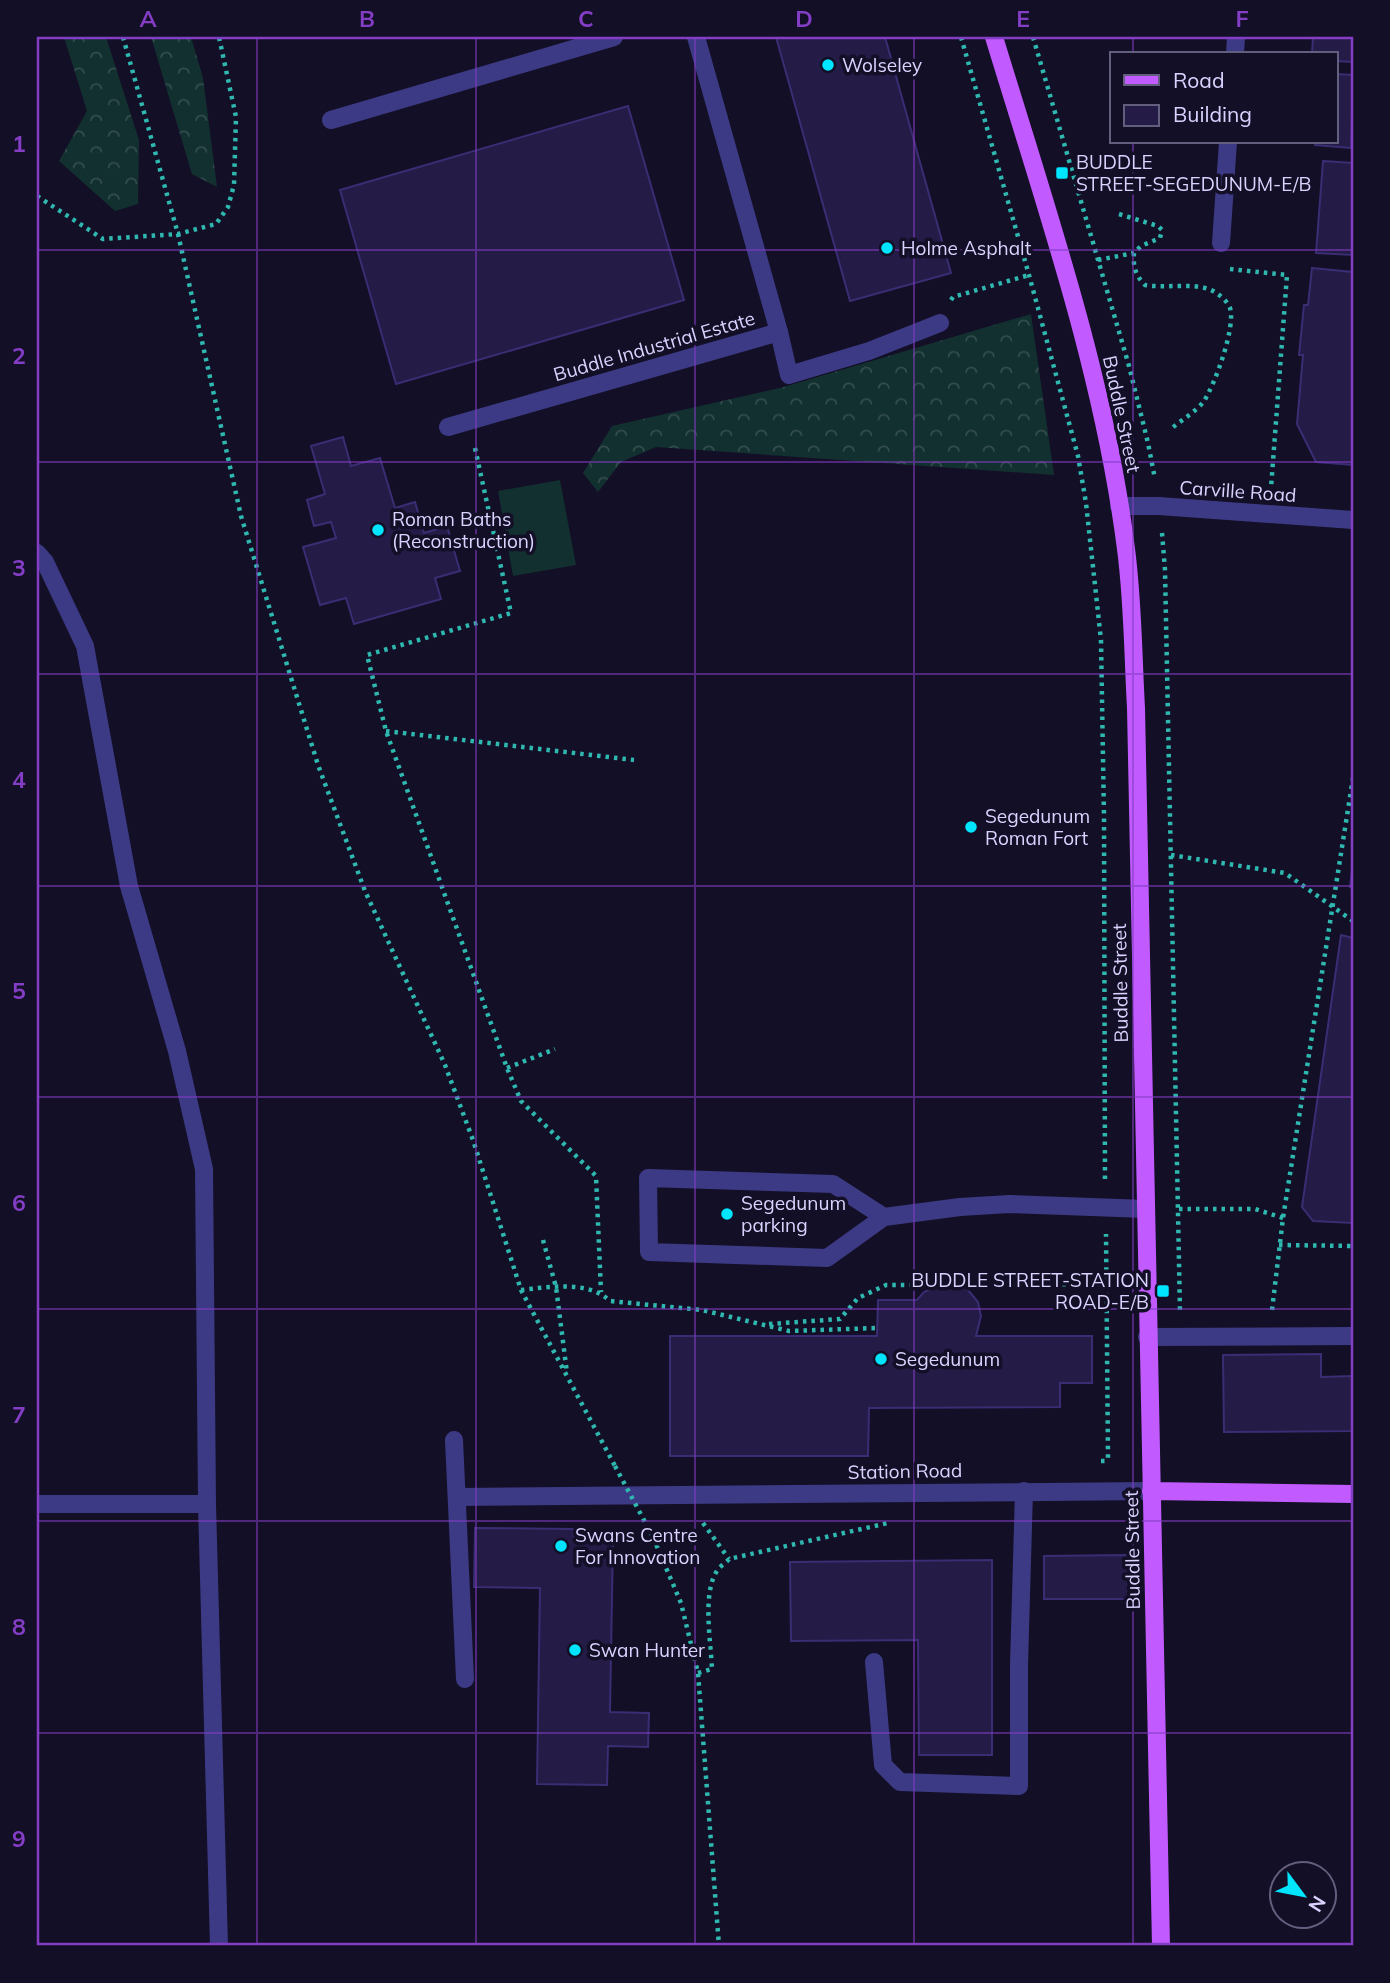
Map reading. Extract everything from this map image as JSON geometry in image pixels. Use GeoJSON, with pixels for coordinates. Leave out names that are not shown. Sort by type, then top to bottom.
{"type":"FeatureCollection","features":[{"type":"Feature","properties":{"kind":"main road","name":"Buddle Street"},"geometry":{"type":"LineString","coordinates":[[994,37],[1076,308],[1108,444],[1127,564],[1136,708],[1161,1946]]}},
{"type":"Feature","properties":{"kind":"main road","name":"Station Road"},"geometry":{"type":"LineString","coordinates":[[1151,1491],[1353,1494]]}},
{"type":"Feature","properties":{"kind":"street"},"geometry":{"type":"LineString","coordinates":[[331,120],[614,37]]}},
{"type":"Feature","properties":{"kind":"street","name":"Buddle Industrial Estate"},"geometry":{"type":"LineString","coordinates":[[448,427],[779,332],[696,37]]}},
{"type":"Feature","properties":{"kind":"street"},"geometry":{"type":"LineString","coordinates":[[1221,243],[1228,144]]}},
{"type":"Feature","properties":{"kind":"street"},"geometry":{"type":"LineString","coordinates":[[779,332],[789,376],[869,351],[940,323]]}},
{"type":"Feature","properties":{"kind":"street","name":"Carville Road"},"geometry":{"type":"LineString","coordinates":[[1119,506],[1160,506],[1353,520]]}},
{"type":"Feature","properties":{"kind":"street"},"geometry":{"type":"LineString","coordinates":[[37,553],[45,562],[85,646],[129,887],[177,1051],[204,1169],[207,1504],[219,1946]]}},
{"type":"Feature","properties":{"kind":"street"},"geometry":{"type":"LineString","coordinates":[[884,1217],[833,1184],[648,1178],[649,1252],[827,1258],[884,1217],[1009,1204],[1146,1209]]}},
{"type":"Feature","properties":{"kind":"street"},"geometry":{"type":"LineString","coordinates":[[1147,1337],[1353,1336]]}},
{"type":"Feature","properties":{"kind":"street"},"geometry":{"type":"LineString","coordinates":[[454,1440],[465,1679]]}},
{"type":"Feature","properties":{"kind":"street"},"geometry":{"type":"LineString","coordinates":[[874,1662],[883,1765],[900,1782],[1019,1786],[1024,1491]]}},
{"type":"Feature","properties":{"kind":"street","name":"Station Road"},"geometry":{"type":"LineString","coordinates":[[458,1497],[1151,1491]]}},
{"type":"Feature","properties":{"kind":"street"},"geometry":{"type":"LineString","coordinates":[[37,1504],[207,1504]]}},
{"type":"Feature","properties":{"kind":"path"},"geometry":{"type":"LineString","coordinates":[[123,37],[178,234],[241,516],[318,765],[365,891],[445,1065],[473,1140],[522,1290],[653,1537],[681,1604],[698,1673],[719,1946]]}},
{"type":"Feature","properties":{"kind":"path"},"geometry":{"type":"LineString","coordinates":[[37,196],[103,239],[178,234],[216,224],[228,207],[234,185],[236,117],[219,37]]}},
{"type":"Feature","properties":{"kind":"path"},"geometry":{"type":"LineString","coordinates":[[961,37],[1078,456],[1086,503],[1101,640],[1108,1458],[1105,1461],[1087,1461],[1088,1491]]}},
{"type":"Feature","properties":{"kind":"path"},"geometry":{"type":"LineString","coordinates":[[1098,260],[1133,253],[1141,246],[1160,238],[1162,230],[1158,226],[1119,214]]}},
{"type":"Feature","properties":{"kind":"path"},"geometry":{"type":"LineString","coordinates":[[1221,243],[1223,269],[1287,275],[1269,514]]}},
{"type":"Feature","properties":{"kind":"path"},"geometry":{"type":"LineString","coordinates":[[1133,253],[1133,264],[1138,278],[1145,285],[1211,290],[1223,297],[1230,308],[1231,323],[1227,342],[1210,391],[1203,403],[1171,429]]}},
{"type":"Feature","properties":{"kind":"path"},"geometry":{"type":"LineString","coordinates":[[940,323],[953,297],[1029,275]]}},
{"type":"Feature","properties":{"kind":"path"},"geometry":{"type":"LineString","coordinates":[[469,422],[511,613],[367,655],[386,731],[521,1101],[596,1176],[601,1293]]}},
{"type":"Feature","properties":{"kind":"path"},"geometry":{"type":"LineString","coordinates":[[386,731],[634,760]]}},
{"type":"Feature","properties":{"kind":"path"},"geometry":{"type":"LineString","coordinates":[[1269,1336],[1283,1218],[1353,778]]}},
{"type":"Feature","properties":{"kind":"path"},"geometry":{"type":"LineString","coordinates":[[1171,855],[1285,873],[1353,920]]}},
{"type":"Feature","properties":{"kind":"path"},"geometry":{"type":"LineString","coordinates":[[507,1068],[555,1049]]}},
{"type":"Feature","properties":{"kind":"path"},"geometry":{"type":"LineString","coordinates":[[1179,1209],[1255,1209],[1283,1218]]}},
{"type":"Feature","properties":{"kind":"path"},"geometry":{"type":"LineString","coordinates":[[543,1240],[556,1286],[568,1377]]}},
{"type":"Feature","properties":{"kind":"path"},"geometry":{"type":"LineString","coordinates":[[1279,1245],[1353,1246]]}},
{"type":"Feature","properties":{"kind":"path"},"geometry":{"type":"LineString","coordinates":[[765,1324],[840,1319],[858,1298],[886,1285],[1107,1284]]}},
{"type":"Feature","properties":{"kind":"path"},"geometry":{"type":"LineString","coordinates":[[522,1290],[556,1286],[601,1293],[610,1301],[702,1310],[789,1331],[877,1328]]}},
{"type":"Feature","properties":{"kind":"path"},"geometry":{"type":"LineString","coordinates":[[698,1673],[712,1669],[709,1604],[711,1585],[717,1570],[729,1559],[903,1520],[916,1491]]}},
{"type":"Feature","properties":{"kind":"path"},"geometry":{"type":"LineString","coordinates":[[684,1496],[729,1559]]}},
{"type":"Feature","properties":{"kind":"green space"},"geometry":{"type":"Polygon","coordinates":[[[64,37],[106,37],[139,140],[138,204],[115,211],[59,161],[87,111],[64,37]]]}},
{"type":"Feature","properties":{"kind":"green space"},"geometry":{"type":"Polygon","coordinates":[[[151,37],[191,37],[203,78],[217,187],[192,174],[151,37]]]}},
{"type":"Feature","properties":{"kind":"green space"},"geometry":{"type":"Polygon","coordinates":[[[1031,314],[1054,475],[656,447],[621,462],[598,492],[583,473],[612,426],[780,388],[1031,314]]]}},
{"type":"Feature","properties":{"kind":"green space"},"geometry":{"type":"Polygon","coordinates":[[[560,480],[576,565],[513,576],[498,491],[560,480]]]}},
{"type":"Feature","properties":{"kind":"building"},"geometry":{"type":"Polygon","coordinates":[[[776,37],[885,37],[951,273],[850,301],[776,37]]]}},
{"type":"Feature","properties":{"kind":"building"},"geometry":{"type":"Polygon","coordinates":[[[1313,37],[1353,37],[1353,62],[1338,61],[1338,52],[1312,52],[1313,37]]]}},
{"type":"Feature","properties":{"kind":"building"},"geometry":{"type":"Polygon","coordinates":[[[1338,74],[1353,75],[1351,148],[1315,145],[1338,144],[1338,74]]]}},
{"type":"Feature","properties":{"kind":"building"},"geometry":{"type":"Polygon","coordinates":[[[628,106],[684,300],[396,384],[340,190],[628,106]]]}},
{"type":"Feature","properties":{"kind":"building"},"geometry":{"type":"Polygon","coordinates":[[[1323,161],[1353,163],[1353,255],[1316,253],[1323,161]]]}},
{"type":"Feature","properties":{"kind":"building"},"geometry":{"type":"Polygon","coordinates":[[[1312,268],[1353,272],[1353,465],[1316,462],[1297,424],[1303,355],[1299,355],[1304,305],[1308,305],[1312,268]]]}},
{"type":"Feature","properties":{"kind":"building","name":"Roman Baths (Reconstruction)"},"geometry":{"type":"Polygon","coordinates":[[[343,437],[351,466],[380,458],[395,508],[415,502],[424,533],[447,526],[460,571],[435,578],[441,599],[354,624],[346,598],[320,605],[303,547],[336,538],[331,522],[314,526],[307,500],[325,494],[311,446],[343,437]]]}},
{"type":"Feature","properties":{"kind":"building"},"geometry":{"type":"Polygon","coordinates":[[[1353,861],[1353,888],[1350,887],[1353,861]]]}},
{"type":"Feature","properties":{"kind":"building"},"geometry":{"type":"Polygon","coordinates":[[[1341,935],[1353,938],[1353,1223],[1313,1221],[1302,1207],[1341,935]]]}},
{"type":"Feature","properties":{"kind":"building","name":"Segedunum"},"geometry":{"type":"Polygon","coordinates":[[[944,1283],[957,1284],[969,1291],[978,1302],[981,1316],[976,1336],[1092,1336],[1092,1383],[1060,1383],[1060,1407],[869,1408],[868,1456],[670,1456],[670,1336],[877,1336],[878,1300],[917,1300],[924,1292],[944,1283]]]}},
{"type":"Feature","properties":{"kind":"building"},"geometry":{"type":"Polygon","coordinates":[[[1321,1354],[1321,1377],[1353,1376],[1353,1431],[1224,1432],[1223,1355],[1321,1354]]]}},
{"type":"Feature","properties":{"kind":"building","name":"Swan Hunter"},"geometry":{"type":"Polygon","coordinates":[[[475,1528],[573,1529],[574,1537],[613,1538],[610,1712],[649,1713],[648,1747],[608,1746],[607,1785],[537,1784],[540,1588],[474,1587],[475,1528]]]}},
{"type":"Feature","properties":{"kind":"building"},"geometry":{"type":"Polygon","coordinates":[[[1127,1555],[1128,1599],[1044,1599],[1044,1556],[1127,1555]]]}},
{"type":"Feature","properties":{"kind":"building"},"geometry":{"type":"Polygon","coordinates":[[[992,1560],[992,1755],[919,1755],[918,1640],[791,1641],[790,1562],[992,1560]]]}},
{"type":"Feature","properties":{"kind":"place","name":"Wolseley"},"geometry":{"type":"Point","coordinates":[828,65]}},
{"type":"Feature","properties":{"kind":"place","name":"BUDDLE STREET-SEGEDUNUM-E/B"},"geometry":{"type":"Point","coordinates":[1062,173]}},
{"type":"Feature","properties":{"kind":"place","name":"Holme Asphalt"},"geometry":{"type":"Point","coordinates":[887,248]}},
{"type":"Feature","properties":{"kind":"place","name":"Roman Baths (Reconstruction)"},"geometry":{"type":"Point","coordinates":[378,530]}},
{"type":"Feature","properties":{"kind":"place","name":"Segedunum Roman Fort"},"geometry":{"type":"Point","coordinates":[971,827]}},
{"type":"Feature","properties":{"kind":"place","name":"Segedunum parking"},"geometry":{"type":"Point","coordinates":[727,1214]}},
{"type":"Feature","properties":{"kind":"place","name":"BUDDLE STREET-STATION ROAD-E/B"},"geometry":{"type":"Point","coordinates":[1163,1291]}},
{"type":"Feature","properties":{"kind":"place","name":"Segedunum"},"geometry":{"type":"Point","coordinates":[881,1359]}},
{"type":"Feature","properties":{"kind":"place","name":"Swans Centre For Innovation"},"geometry":{"type":"Point","coordinates":[561,1546]}},
{"type":"Feature","properties":{"kind":"place","name":"Swan Hunter"},"geometry":{"type":"Point","coordinates":[575,1650]}}]}
